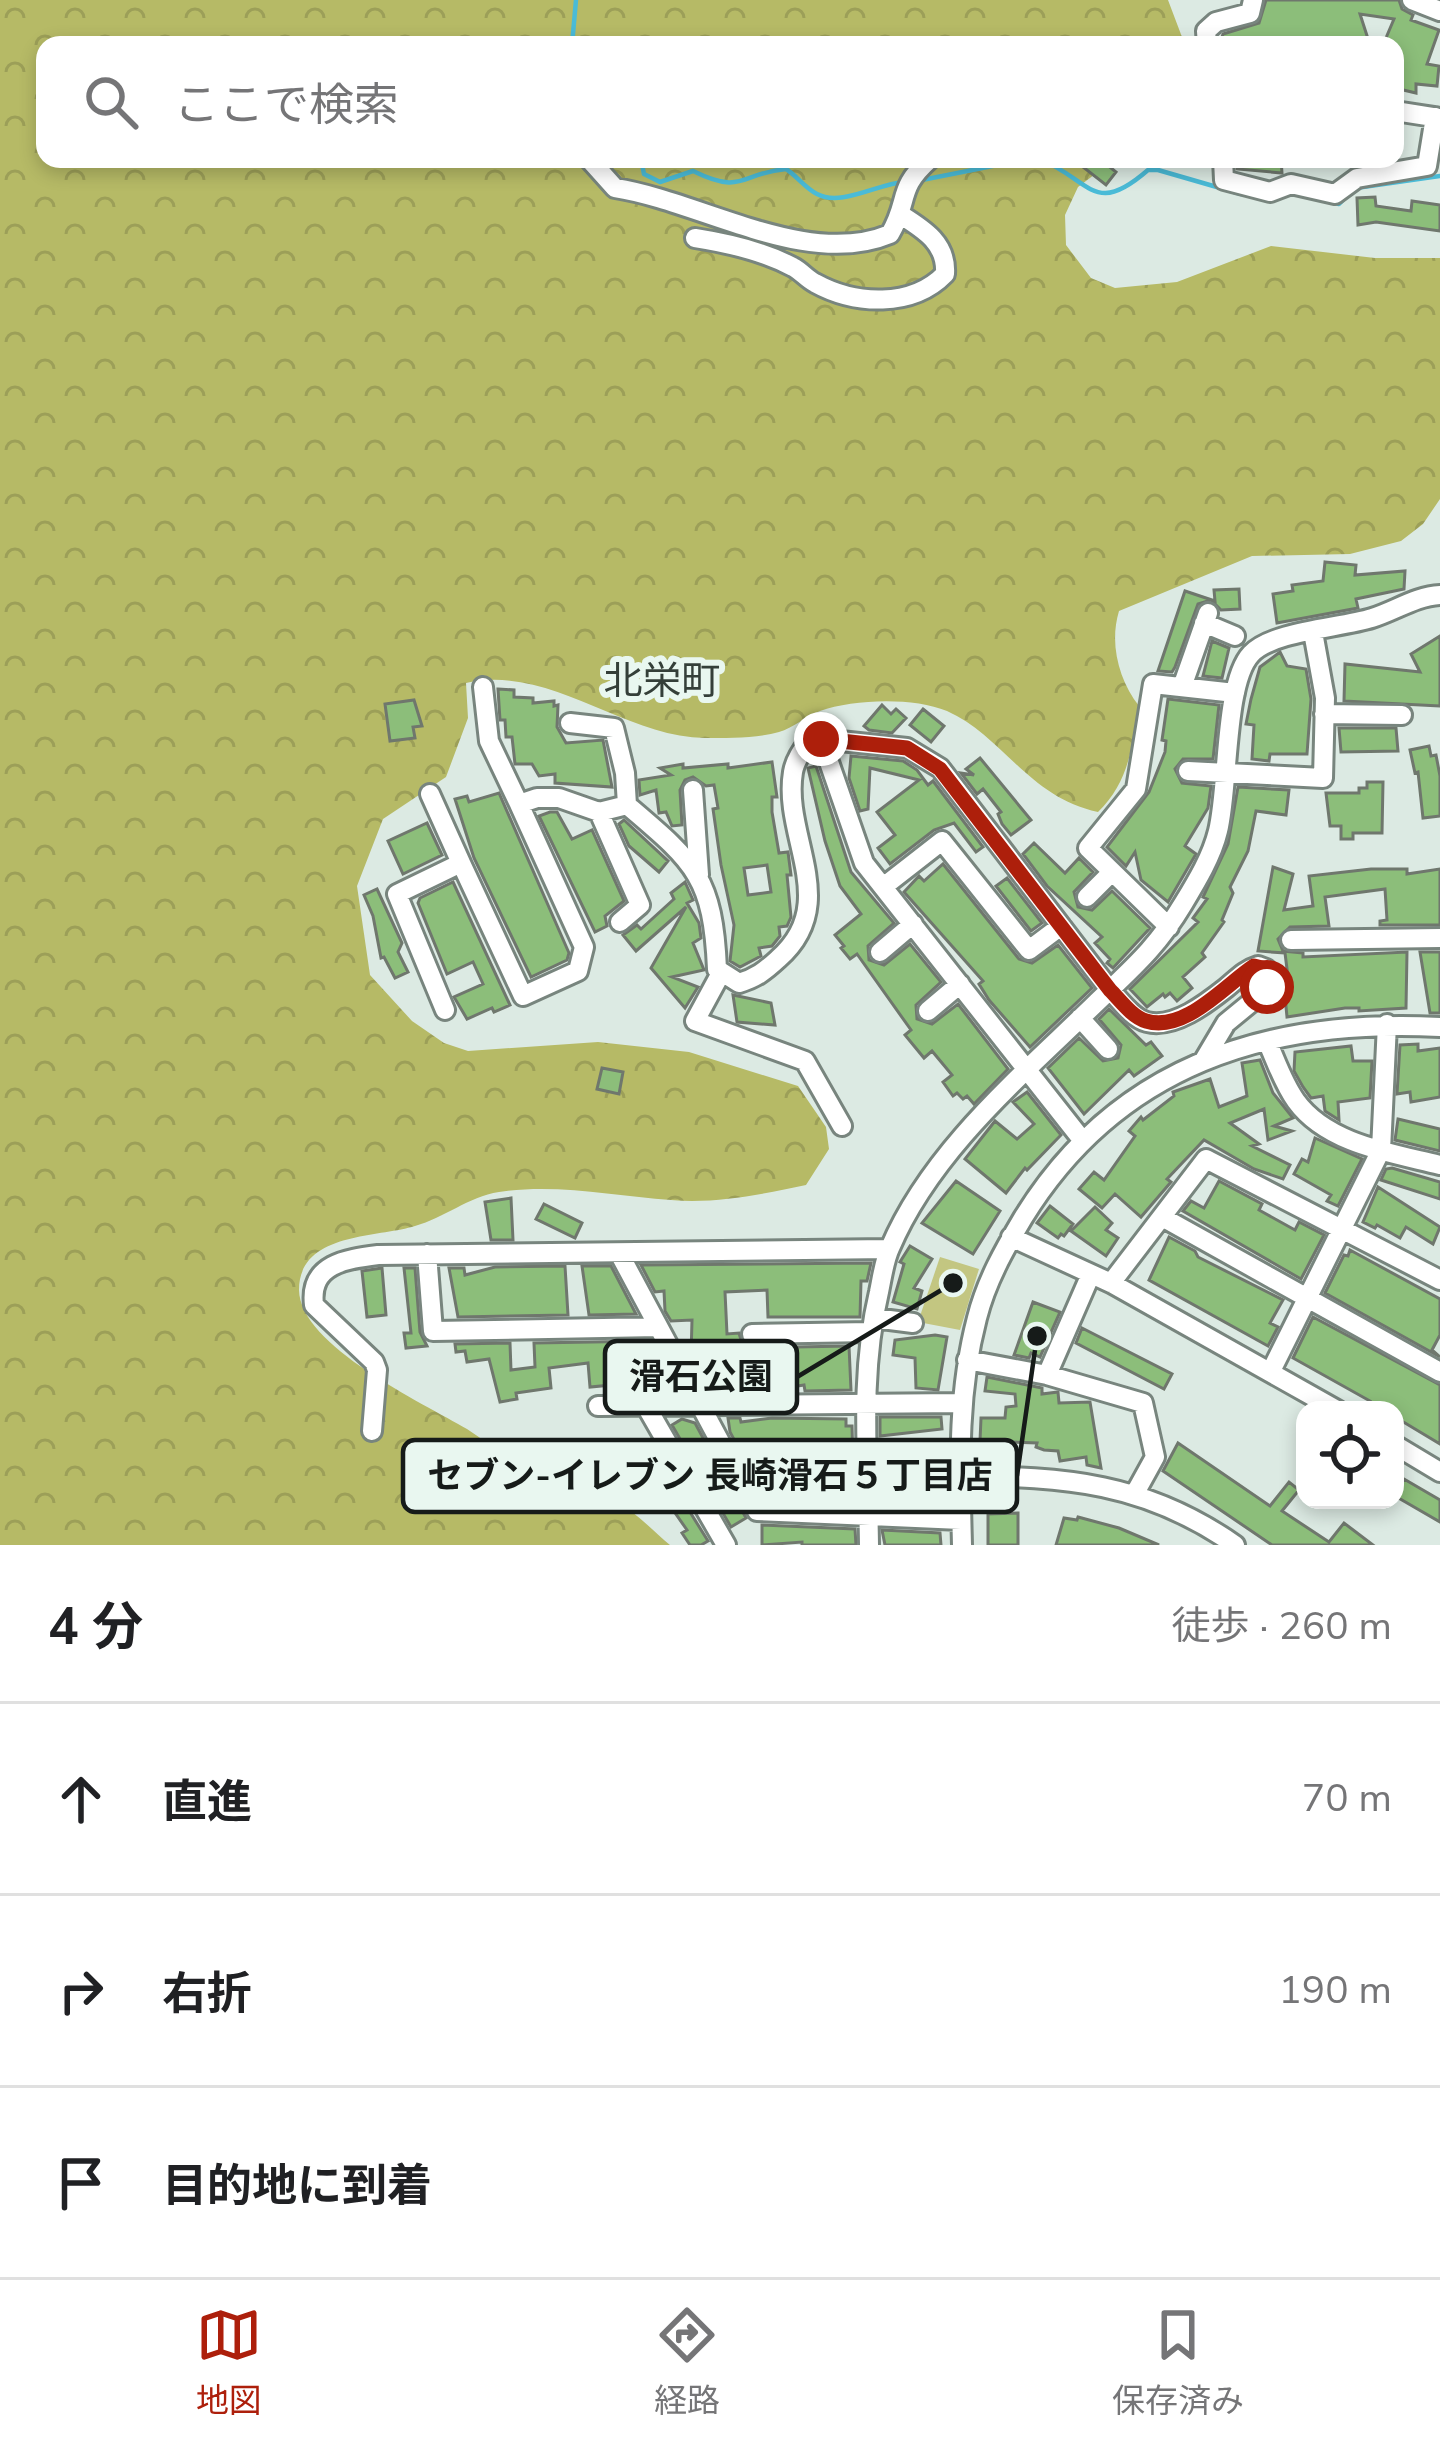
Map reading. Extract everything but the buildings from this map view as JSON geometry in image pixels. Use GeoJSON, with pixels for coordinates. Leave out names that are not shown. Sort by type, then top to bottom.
{"type":"FeatureCollection","features":[{"type":"Feature","properties":{"kind":"street"},"geometry":{"type":"LineString","coordinates":[[1206,36],[1216,22],[1250,14],[1253,0]]}},
{"type":"Feature","properties":{"kind":"street"},"geometry":{"type":"LineString","coordinates":[[1223,168],[1224,180],[1270,192],[1291,184],[1335,194],[1357,178],[1427,166],[1437,118],[1404,112]]}},
{"type":"Feature","properties":{"kind":"street"},"geometry":{"type":"LineString","coordinates":[[598,168],[615,188],[648,193],[759,231],[803,241],[871,242],[890,233],[901,215],[902,194],[921,168]]}},
{"type":"Feature","properties":{"kind":"street"},"geometry":{"type":"LineString","coordinates":[[694,238],[764,256],[794,268],[815,284],[866,300],[904,297],[936,284],[945,274],[946,259],[936,240],[901,215]]}},
{"type":"Feature","properties":{"kind":"street"},"geometry":{"type":"LineString","coordinates":[[869,1545],[864,1403],[872,1325],[889,1250],[929,1182],[958,1143],[1027,1070],[1142,962],[1198,880],[1217,834],[1235,693],[1245,662],[1255,649],[1440,595]]}},
{"type":"Feature","properties":{"kind":"street"},"geometry":{"type":"LineString","coordinates":[[1182,687],[1206,618],[1235,636]]}},
{"type":"Feature","properties":{"kind":"street"},"geometry":{"type":"LineString","coordinates":[[1188,771],[1323,778],[1324,714],[1313,632]]}},
{"type":"Feature","properties":{"kind":"street"},"geometry":{"type":"LineString","coordinates":[[1169,927],[1088,848],[1136,789],[1153,684],[1235,693]]}},
{"type":"Feature","properties":{"kind":"street"},"geometry":{"type":"LineString","coordinates":[[430,794],[523,996],[578,971],[584,947],[489,741],[483,688]]}},
{"type":"Feature","properties":{"kind":"street"},"geometry":{"type":"LineString","coordinates":[[1324,714],[1402,715]]}},
{"type":"Feature","properties":{"kind":"street"},"geometry":{"type":"LineString","coordinates":[[570,723],[614,728],[627,805],[675,846],[699,877],[716,936],[717,969],[739,983],[758,977],[800,934],[810,887],[792,792],[793,768],[810,739],[907,748],[924,756],[952,784],[1110,990],[1136,1016],[1163,1022],[1211,1000],[1250,968],[1266,969],[1270,979],[1265,991],[1226,1023],[1204,1060]]}},
{"type":"Feature","properties":{"kind":"street"},"geometry":{"type":"LineString","coordinates":[[821,739],[864,863],[1083,1141]]}},
{"type":"Feature","properties":{"kind":"street"},"geometry":{"type":"LineString","coordinates":[[693,790],[699,877]]}},
{"type":"Feature","properties":{"kind":"street"},"geometry":{"type":"LineString","coordinates":[[519,804],[560,798],[599,812],[627,805]]}},
{"type":"Feature","properties":{"kind":"street"},"geometry":{"type":"LineString","coordinates":[[599,812],[640,905],[620,922]]}},
{"type":"Feature","properties":{"kind":"street"},"geometry":{"type":"LineString","coordinates":[[883,886],[942,842],[1029,950],[1061,926]]}},
{"type":"Feature","properties":{"kind":"street"},"geometry":{"type":"LineString","coordinates":[[445,1010],[397,894],[461,863]]}},
{"type":"Feature","properties":{"kind":"street"},"geometry":{"type":"LineString","coordinates":[[1087,897],[1112,872]]}},
{"type":"Feature","properties":{"kind":"street"},"geometry":{"type":"LineString","coordinates":[[880,952],[913,924]]}},
{"type":"Feature","properties":{"kind":"street"},"geometry":{"type":"LineString","coordinates":[[1292,940],[1440,938]]}},
{"type":"Feature","properties":{"kind":"street"},"geometry":{"type":"LineString","coordinates":[[721,973],[694,1021],[806,1061],[842,1126]]}},
{"type":"Feature","properties":{"kind":"street"},"geometry":{"type":"LineString","coordinates":[[928,1011],[960,984]]}},
{"type":"Feature","properties":{"kind":"street"},"geometry":{"type":"LineString","coordinates":[[1080,1018],[1108,1049]]}},
{"type":"Feature","properties":{"kind":"street"},"geometry":{"type":"LineString","coordinates":[[1271,1371],[1381,1150],[1387,1024]]}},
{"type":"Feature","properties":{"kind":"street"},"geometry":{"type":"LineString","coordinates":[[962,1545],[961,1403],[984,1295],[1040,1191],[1083,1141],[1137,1094],[1204,1060],[1267,1041],[1387,1024],[1440,1027]]}},
{"type":"Feature","properties":{"kind":"street"},"geometry":{"type":"LineString","coordinates":[[1267,1041],[1289,1089],[1310,1117],[1340,1136],[1440,1166]]}},
{"type":"Feature","properties":{"kind":"street"},"geometry":{"type":"LineString","coordinates":[[1111,1283],[1206,1159],[1440,1280]]}},
{"type":"Feature","properties":{"kind":"street"},"geometry":{"type":"LineString","coordinates":[[1162,1217],[1440,1372]]}},
{"type":"Feature","properties":{"kind":"street"},"geometry":{"type":"LineString","coordinates":[[1011,1238],[1111,1283],[1322,1401]]}},
{"type":"Feature","properties":{"kind":"street"},"geometry":{"type":"LineString","coordinates":[[372,1432],[374,1362],[314,1305],[315,1284],[329,1266],[348,1259],[428,1254],[889,1250]]}},
{"type":"Feature","properties":{"kind":"street"},"geometry":{"type":"LineString","coordinates":[[619,1253],[757,1511],[962,1520]]}},
{"type":"Feature","properties":{"kind":"street"},"geometry":{"type":"LineString","coordinates":[[428,1254],[433,1330],[658,1327]]}},
{"type":"Feature","properties":{"kind":"street"},"geometry":{"type":"LineString","coordinates":[[1047,1375],[1091,1274]]}},
{"type":"Feature","properties":{"kind":"street"},"geometry":{"type":"LineString","coordinates":[[752,1334],[913,1323]]}},
{"type":"Feature","properties":{"kind":"street"},"geometry":{"type":"LineString","coordinates":[[968,1360],[1047,1375],[1144,1403],[1155,1457],[1134,1495]]}},
{"type":"Feature","properties":{"kind":"street"},"geometry":{"type":"LineString","coordinates":[[598,1406],[961,1403]]}},
{"type":"Feature","properties":{"kind":"street"},"geometry":{"type":"LineString","coordinates":[[646,1406],[726,1545]]}},
{"type":"Feature","properties":{"kind":"street"},"geometry":{"type":"LineString","coordinates":[[1404,1450],[1440,1472]]}},
{"type":"Feature","properties":{"kind":"street"},"geometry":{"type":"LineString","coordinates":[[960,1476],[1048,1477],[1134,1495],[1164,1505],[1234,1545]]}},
{"type":"Feature","properties":{"kind":"green space"},"geometry":{"type":"Polygon","coordinates":[[[0,0],[1168,0],[1182,36],[36,36],[36,168],[1103,168],[1078,187],[1065,215],[1066,245],[1091,278],[1115,288],[1177,282],[1271,246],[1375,258],[1440,258],[1440,499],[1423,524],[1401,541],[1350,554],[1252,556],[1119,611],[1118,661],[1139,706],[1123,776],[1098,812],[1053,794],[985,735],[933,706],[884,701],[849,704],[820,711],[771,734],[705,738],[645,726],[527,683],[466,683],[468,718],[446,777],[383,819],[357,886],[370,975],[412,1021],[444,1043],[468,1051],[598,1042],[689,1052],[798,1086],[826,1127],[829,1149],[806,1185],[756,1195],[705,1201],[564,1190],[499,1192],[415,1226],[326,1247],[302,1271],[299,1290],[305,1311],[319,1332],[367,1371],[467,1429],[519,1466],[621,1504],[670,1545],[0,1545],[0,0]]]}},
{"type":"Feature","properties":{"kind":"green space"},"geometry":{"type":"Polygon","coordinates":[[[940,1257],[979,1269],[960,1330],[918,1322],[940,1257]]]}},
{"type":"Feature","properties":{"kind":"waterway"},"geometry":{"type":"LineString","coordinates":[[573,36],[576,0]]}},
{"type":"Feature","properties":{"kind":"waterway"},"geometry":{"type":"LineString","coordinates":[[643,168],[644,174],[660,182],[693,171],[733,182],[786,169],[813,191],[837,198],[904,182]]}},
{"type":"Feature","properties":{"kind":"waterway"},"geometry":{"type":"LineString","coordinates":[[922,180],[983,168]]}},
{"type":"Feature","properties":{"kind":"waterway"},"geometry":{"type":"LineString","coordinates":[[1057,168],[1104,193],[1130,184],[1148,170],[1158,170],[1241,194]]}},
{"type":"Feature","properties":{"kind":"waterway"},"geometry":{"type":"LineString","coordinates":[[1356,188],[1440,176]]}},
{"type":"Feature","properties":{"kind":"waterway"},"geometry":{"type":"LineString","coordinates":[[1304,196],[1339,204],[1348,195]]}},
{"type":"Feature","properties":{"kind":"place","name":"滑石公園"},"geometry":{"type":"Point","coordinates":[953,1283]}},
{"type":"Feature","properties":{"kind":"place","name":"セブン-イレブン 長崎滑石５丁目店"},"geometry":{"type":"Point","coordinates":[1037,1336]}},
{"type":"Feature","properties":{"kind":"district","name":"北栄町"},"geometry":{"type":"Point","coordinates":[662,680]}},
{"type":"Feature","properties":{"kind":"route"},"geometry":{"type":"LineString","coordinates":[[821,739],[907,748],[940,769],[1110,990],[1136,1016],[1163,1022],[1181,1016],[1258,965],[1266,969],[1267,987]]}}]}
